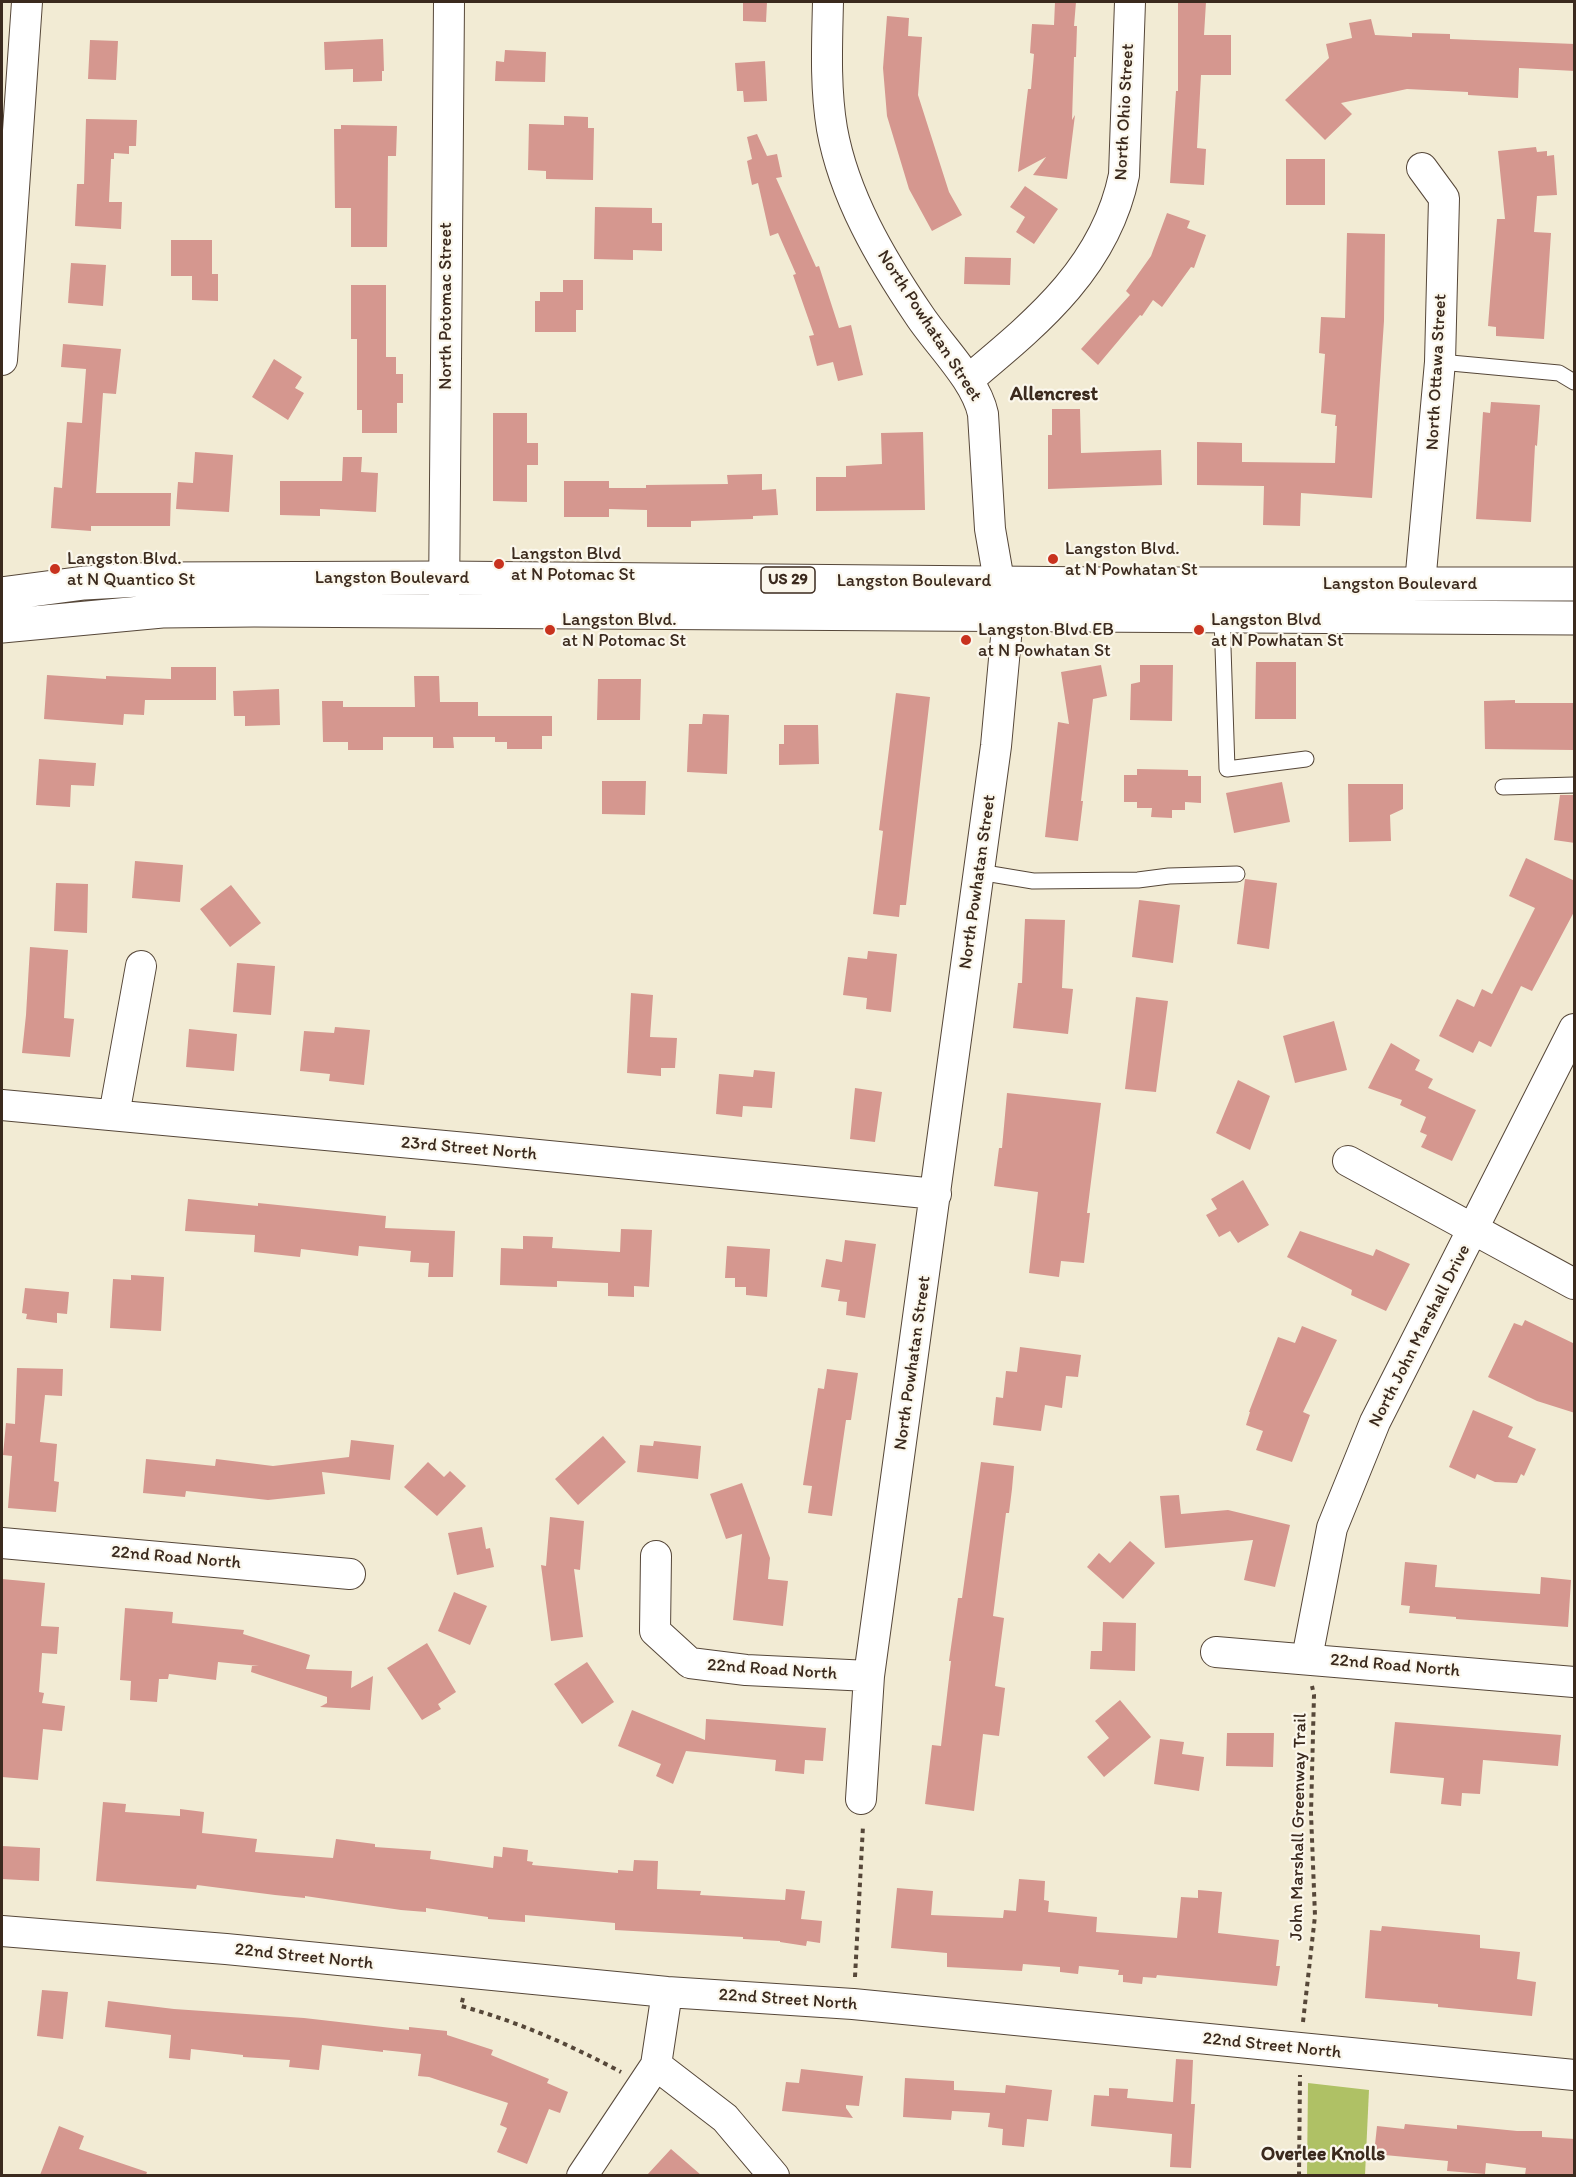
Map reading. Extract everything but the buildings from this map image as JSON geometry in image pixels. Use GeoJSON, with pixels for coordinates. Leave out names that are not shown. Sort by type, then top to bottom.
{"type":"FeatureCollection","features":[{"type":"Feature","properties":{"kind":"main road","name":"Langston Boulevard"},"geometry":{"type":"LineString","coordinates":[[2,594],[84,583],[157,579],[444,578],[999,581],[1104,584],[1575,584]]}},
{"type":"Feature","properties":{"kind":"main road","name":"Langston Boulevard"},"geometry":{"type":"LineString","coordinates":[[2,626],[162,611],[1575,618]]}},
{"type":"Feature","properties":{"kind":"street"},"geometry":{"type":"LineString","coordinates":[[2,360],[5,273],[27,2]]}},
{"type":"Feature","properties":{"kind":"street","name":"North Potomac Street"},"geometry":{"type":"LineString","coordinates":[[444,611],[449,2]]}},
{"type":"Feature","properties":{"kind":"street","name":"North Powhatan Street"},"geometry":{"type":"LineString","coordinates":[[828,2],[826,57],[828,97],[833,132],[849,188],[870,234],[917,312],[968,380],[979,400],[983,414],[990,529],[1008,616],[996,746],[980,872],[869,1676],[861,1799]]}},
{"type":"Feature","properties":{"kind":"street","name":"North Ohio Street"},"geometry":{"type":"LineString","coordinates":[[968,380],[1028,331],[1059,297],[1094,254],[1110,221],[1124,176],[1130,2]]}},
{"type":"Feature","properties":{"kind":"street","name":"North Ottawa Street"},"geometry":{"type":"LineString","coordinates":[[1420,584],[1440,362],[1444,198],[1422,168]]}},
{"type":"Feature","properties":{"kind":"street"},"geometry":{"type":"LineString","coordinates":[[114,1115],[141,966]]}},
{"type":"Feature","properties":{"kind":"street","name":"North John Marshall Drive"},"geometry":{"type":"LineString","coordinates":[[1307,1658],[1332,1528],[1375,1422],[1575,1029]]}},
{"type":"Feature","properties":{"kind":"street","name":"23rd Street North"},"geometry":{"type":"LineString","coordinates":[[2,1105],[936,1194]]}},
{"type":"Feature","properties":{"kind":"street"},"geometry":{"type":"LineString","coordinates":[[1348,1161],[1575,1284]]}},
{"type":"Feature","properties":{"kind":"street","name":"22nd Road North"},"geometry":{"type":"LineString","coordinates":[[2,1543],[350,1574]]}},
{"type":"Feature","properties":{"kind":"street","name":"22nd Road North"},"geometry":{"type":"LineString","coordinates":[[656,1556],[655,1631],[690,1663],[746,1670],[869,1676]]}},
{"type":"Feature","properties":{"kind":"street","name":"22nd Road North"},"geometry":{"type":"LineString","coordinates":[[1216,1652],[1575,1682]]}},
{"type":"Feature","properties":{"kind":"street","name":"22nd Street North"},"geometry":{"type":"LineString","coordinates":[[2,1931],[226,1949],[667,1992],[853,2004],[1301,2050],[1575,2075]]}},
{"type":"Feature","properties":{"kind":"street"},"geometry":{"type":"LineString","coordinates":[[582,2175],[656,2065],[667,1992]]}},
{"type":"Feature","properties":{"kind":"street"},"geometry":{"type":"LineString","coordinates":[[656,2065],[725,2118],[774,2175]]}},
{"type":"Feature","properties":{"kind":"lane"},"geometry":{"type":"LineString","coordinates":[[1440,362],[1559,373],[1575,382]]}},
{"type":"Feature","properties":{"kind":"lane"},"geometry":{"type":"LineString","coordinates":[[1222,617],[1227,769],[1306,759]]}},
{"type":"Feature","properties":{"kind":"lane"},"geometry":{"type":"LineString","coordinates":[[1503,787],[1575,785]]}},
{"type":"Feature","properties":{"kind":"lane"},"geometry":{"type":"LineString","coordinates":[[980,872],[1033,881],[1138,880],[1169,876],[1237,874]]}},
{"type":"Feature","properties":{"kind":"path","name":"John Marshall Greenway Trail"},"geometry":{"type":"LineString","coordinates":[[1299,2175],[1301,2050],[1315,1916],[1311,1813],[1314,1695],[1307,1658]]}},
{"type":"Feature","properties":{"kind":"path"},"geometry":{"type":"LineString","coordinates":[[853,2004],[864,1809],[861,1799]]}},
{"type":"Feature","properties":{"kind":"path"},"geometry":{"type":"LineString","coordinates":[[468,1974],[461,2006],[542,2032],[624,2074],[615,2088],[633,2099]]}},
{"type":"Feature","properties":{"kind":"green space"},"geometry":{"type":"Polygon","coordinates":[[[1308,2083],[1369,2090],[1365,2175],[1307,2175],[1308,2083]]]}},
{"type":"Feature","properties":{"kind":"place","name":"Langston Blvd. at N Powhatan St"},"geometry":{"type":"Point","coordinates":[1053,559]}},
{"type":"Feature","properties":{"kind":"place","name":"Langston Blvd at N Potomac St"},"geometry":{"type":"Point","coordinates":[499,564]}},
{"type":"Feature","properties":{"kind":"place","name":"Langston Blvd. at N Quantico St"},"geometry":{"type":"Point","coordinates":[55,569]}},
{"type":"Feature","properties":{"kind":"place","name":"Langston Blvd. at N Potomac St"},"geometry":{"type":"Point","coordinates":[550,630]}},
{"type":"Feature","properties":{"kind":"place","name":"Langston Blvd at N Powhatan St"},"geometry":{"type":"Point","coordinates":[1199,630]}},
{"type":"Feature","properties":{"kind":"place","name":"Langston Blvd EB at N Powhatan St"},"geometry":{"type":"Point","coordinates":[966,640]}},
{"type":"Feature","properties":{"kind":"district","name":"Allencrest"},"geometry":{"type":"Point","coordinates":[1054,395]}},
{"type":"Feature","properties":{"kind":"district","name":"Overlee Knolls"},"geometry":{"type":"Point","coordinates":[1323,2155]}}]}
